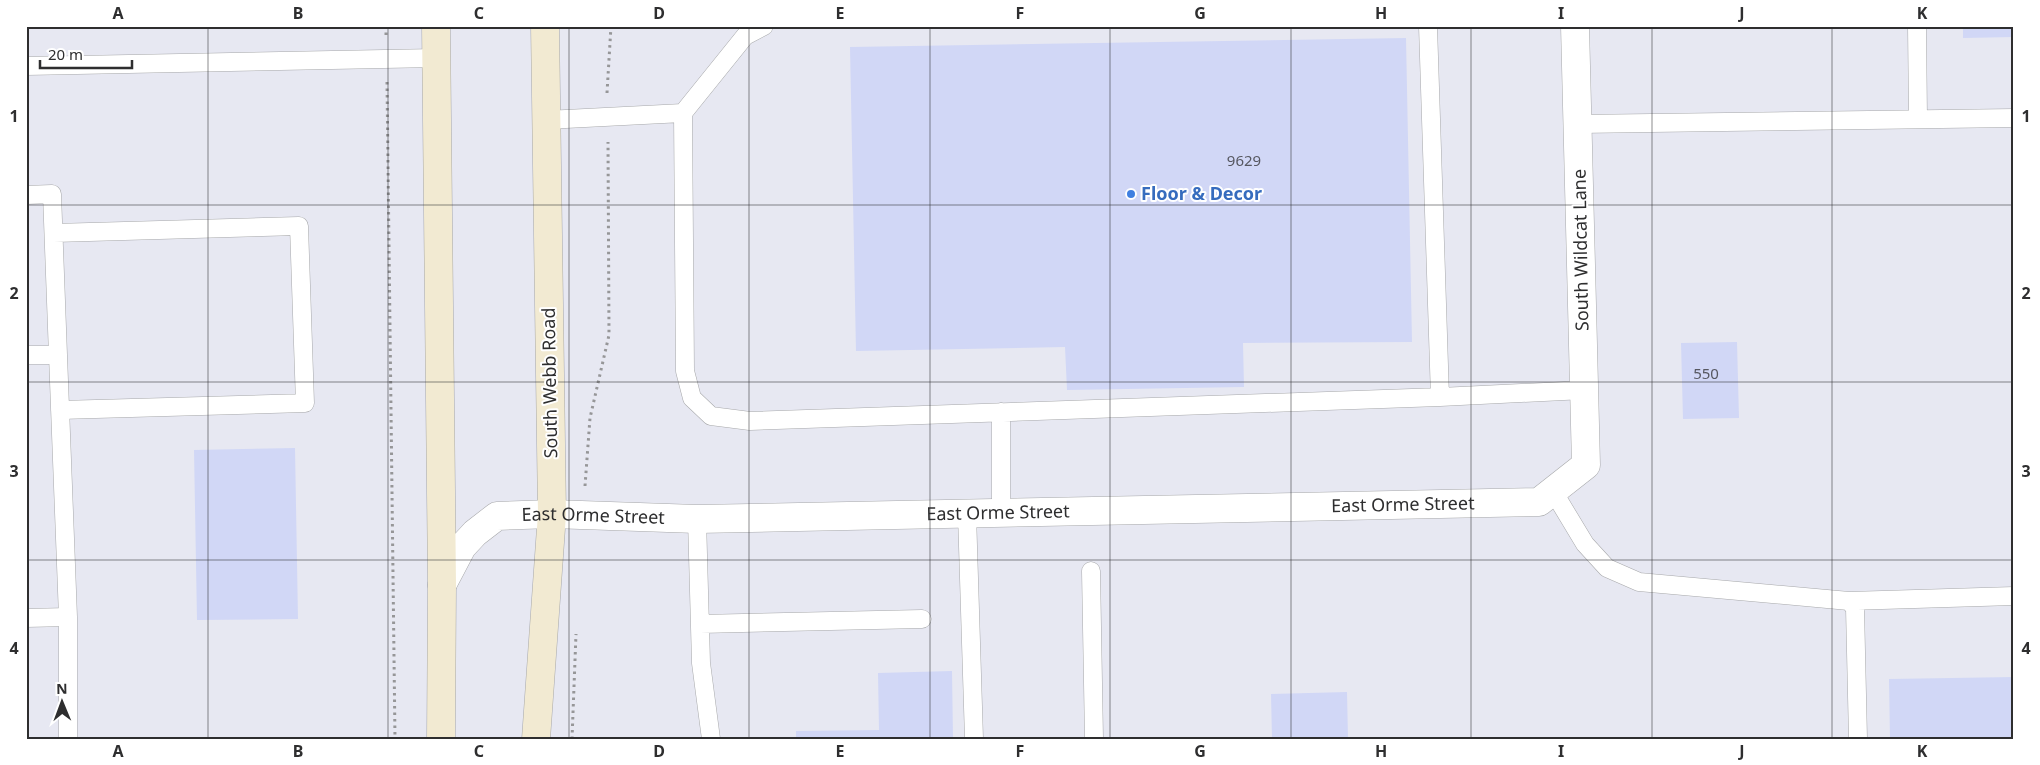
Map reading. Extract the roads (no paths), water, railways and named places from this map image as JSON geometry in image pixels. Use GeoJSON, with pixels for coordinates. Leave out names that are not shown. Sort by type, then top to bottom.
{"type":"FeatureCollection","features":[{"type":"Feature","properties":{"kind":"main road"},"geometry":{"type":"LineString","coordinates":[[436,26],[442,585],[441,739]]}},
{"type":"Feature","properties":{"kind":"main road","name":"South Webb Road"},"geometry":{"type":"LineString","coordinates":[[536,739],[552,514],[545,26]]}},
{"type":"Feature","properties":{"kind":"street","name":"South Wildcat Lane"},"geometry":{"type":"LineString","coordinates":[[1575,26],[1586,465],[1578,470]]}},
{"type":"Feature","properties":{"kind":"street","name":"East Orme Street"},"geometry":{"type":"LineString","coordinates":[[442,585],[462,547],[475,533],[497,516],[552,514],[697,519],[1539,502],[1578,470]]}},
{"type":"Feature","properties":{"kind":"lane"},"geometry":{"type":"LineString","coordinates":[[764,26],[745,36],[683,113],[686,371],[692,398],[711,416],[750,421],[1440,398],[1584,390]]}},
{"type":"Feature","properties":{"kind":"lane"},"geometry":{"type":"LineString","coordinates":[[1428,26],[1440,398]]}},
{"type":"Feature","properties":{"kind":"lane"},"geometry":{"type":"LineString","coordinates":[[1917,26],[1918,119]]}},
{"type":"Feature","properties":{"kind":"lane"},"geometry":{"type":"LineString","coordinates":[[26,66],[436,58]]}},
{"type":"Feature","properties":{"kind":"lane"},"geometry":{"type":"LineString","coordinates":[[546,120],[683,113]]}},
{"type":"Feature","properties":{"kind":"lane"},"geometry":{"type":"LineString","coordinates":[[1578,124],[2014,118]]}},
{"type":"Feature","properties":{"kind":"lane"},"geometry":{"type":"LineString","coordinates":[[26,195],[52,194],[68,617],[68,739]]}},
{"type":"Feature","properties":{"kind":"lane"},"geometry":{"type":"LineString","coordinates":[[54,233],[299,226],[305,403],[60,410]]}},
{"type":"Feature","properties":{"kind":"lane"},"geometry":{"type":"LineString","coordinates":[[26,355],[58,355]]}},
{"type":"Feature","properties":{"kind":"lane"},"geometry":{"type":"LineString","coordinates":[[1001,412],[1001,513]]}},
{"type":"Feature","properties":{"kind":"lane"},"geometry":{"type":"LineString","coordinates":[[1553,491],[1585,544],[1607,568],[1640,582],[1849,601],[2014,596]]}},
{"type":"Feature","properties":{"kind":"lane"},"geometry":{"type":"LineString","coordinates":[[968,514],[974,739]]}},
{"type":"Feature","properties":{"kind":"lane"},"geometry":{"type":"LineString","coordinates":[[697,519],[701,664],[712,739]]}},
{"type":"Feature","properties":{"kind":"lane"},"geometry":{"type":"LineString","coordinates":[[1091,572],[1094,739]]}},
{"type":"Feature","properties":{"kind":"lane"},"geometry":{"type":"LineString","coordinates":[[1849,601],[1855,608],[1858,739]]}},
{"type":"Feature","properties":{"kind":"lane"},"geometry":{"type":"LineString","coordinates":[[26,618],[68,617]]}},
{"type":"Feature","properties":{"kind":"lane"},"geometry":{"type":"LineString","coordinates":[[700,624],[922,618]]}},
{"type":"Feature","properties":{"kind":"place","name":"Floor & Decor"},"geometry":{"type":"Point","coordinates":[1131,194]}}]}
